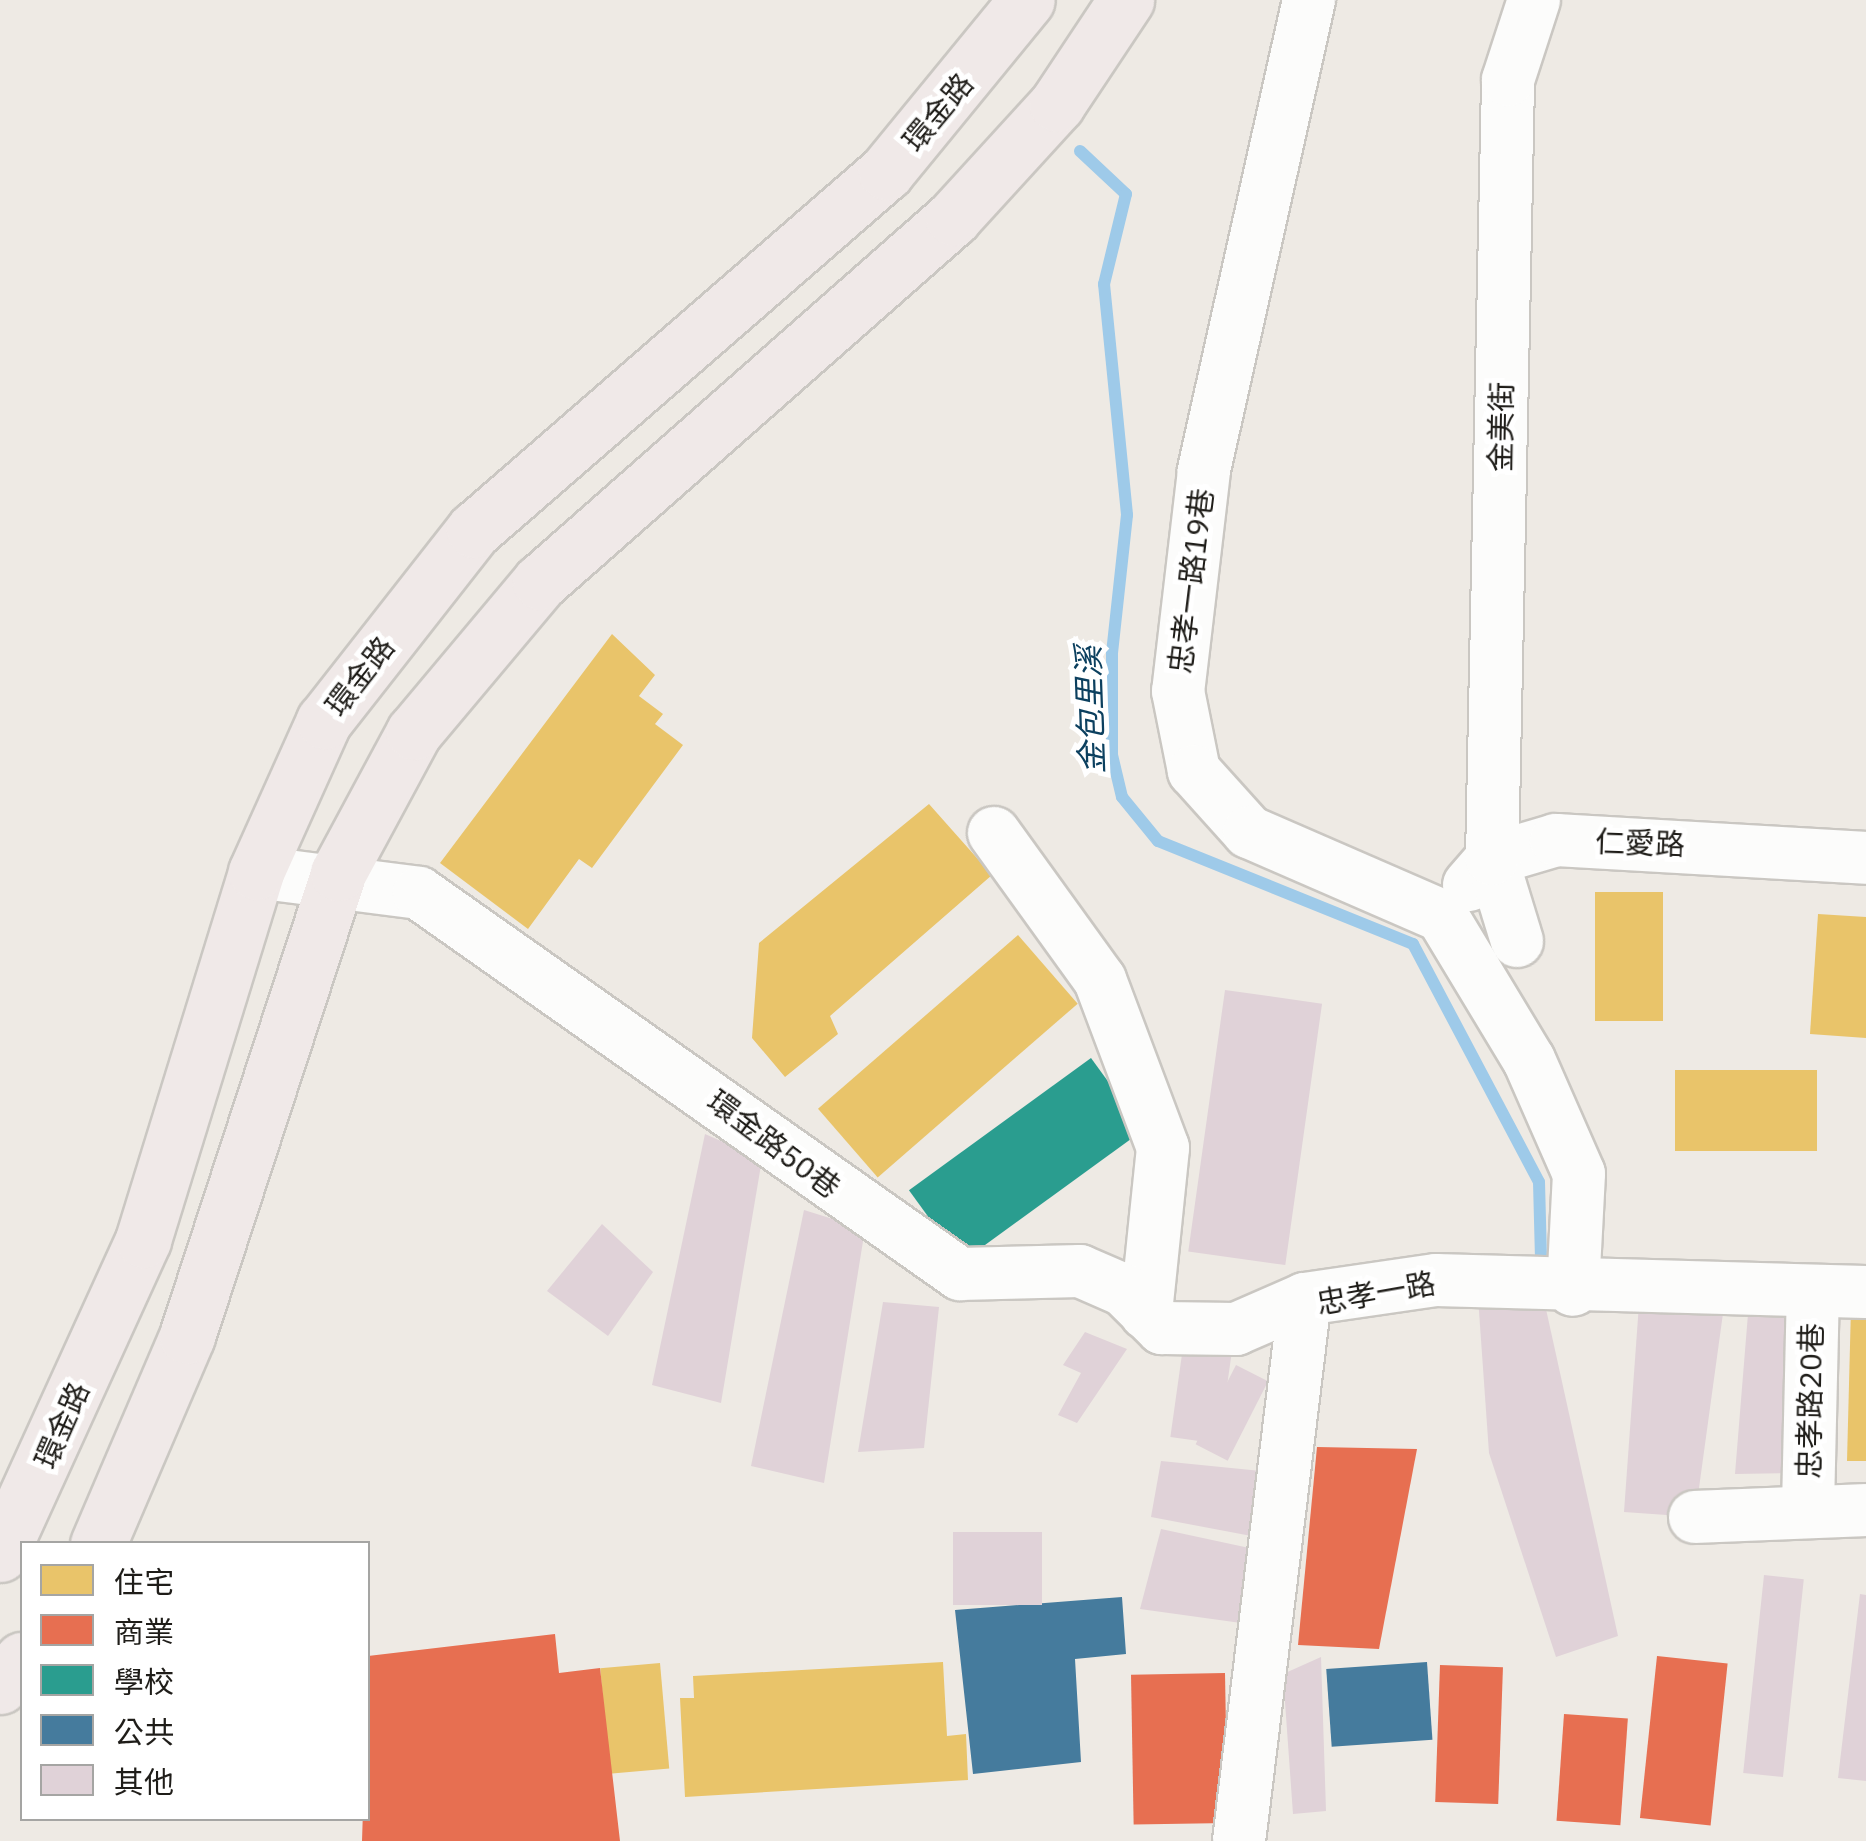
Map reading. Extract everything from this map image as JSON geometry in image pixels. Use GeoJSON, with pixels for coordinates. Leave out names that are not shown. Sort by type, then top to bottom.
{"type":"FeatureCollection","features":[{"type":"Feature","properties":{"kind":"main road","name":"環金路"},"geometry":{"type":"LineString","coordinates":[[0,1554],[142,1240],[256,872],[324,721],[474,530],[886,172],[1026,0]]}},
{"type":"Feature","properties":{"kind":"main road"},"geometry":{"type":"LineString","coordinates":[[100,1541],[129,1488],[187,1336],[334,883],[414,732],[540,582],[953,218],[1057,104],[1126,0]]}},
{"type":"Feature","properties":{"kind":"main road"},"geometry":{"type":"LineString","coordinates":[[0,1686],[20,1662]]}},
{"type":"Feature","properties":{"kind":"street","name":"忠孝一路19巷"},"geometry":{"type":"LineString","coordinates":[[1309,0],[1204,471],[1178,691],[1194,770],[1249,832],[1442,916]]}},
{"type":"Feature","properties":{"kind":"street","name":"金美街"},"geometry":{"type":"LineString","coordinates":[[1518,940],[1492,858],[1508,80],[1534,0]]}},
{"type":"Feature","properties":{"kind":"street"},"geometry":{"type":"LineString","coordinates":[[994,834],[1100,980],[1163,1148],[1146,1313]]}},
{"type":"Feature","properties":{"kind":"street","name":"仁愛路"},"geometry":{"type":"LineString","coordinates":[[1492,858],[1556,840],[1866,858]]}},
{"type":"Feature","properties":{"kind":"street"},"geometry":{"type":"LineString","coordinates":[[1492,858],[1442,916],[1528,1060],[1579,1174],[1573,1290]]}},
{"type":"Feature","properties":{"kind":"street","name":"環金路50巷"},"geometry":{"type":"LineString","coordinates":[[256,872],[420,893],[960,1274],[1080,1271],[1124,1290],[1162,1328],[1236,1329],[1306,1299]]}},
{"type":"Feature","properties":{"kind":"street","name":"忠孝一路"},"geometry":{"type":"LineString","coordinates":[[1239,1841],[1306,1299],[1436,1280],[1573,1290],[1866,1292]]}},
{"type":"Feature","properties":{"kind":"street","name":"忠孝路20巷"},"geometry":{"type":"LineString","coordinates":[[1808,1508],[1813,1294]]}},
{"type":"Feature","properties":{"kind":"street"},"geometry":{"type":"LineString","coordinates":[[1696,1517],[1808,1508],[1866,1510]]}},
{"type":"Feature","properties":{"kind":"building: 住宅"},"geometry":{"type":"Polygon","coordinates":[[[612,634],[655,675],[639,696],[663,714],[655,724],[683,745],[592,868],[579,859],[528,929],[440,863],[612,634]]]}},
{"type":"Feature","properties":{"kind":"building: 住宅"},"geometry":{"type":"Polygon","coordinates":[[[929,804],[992,875],[830,1016],[838,1034],[785,1077],[752,1038],[759,943],[929,804]]]}},
{"type":"Feature","properties":{"kind":"building: 住宅"},"geometry":{"type":"Polygon","coordinates":[[[1595,892],[1663,892],[1663,1021],[1595,1021],[1595,892]]]}},
{"type":"Feature","properties":{"kind":"building: 住宅"},"geometry":{"type":"Polygon","coordinates":[[[1818,914],[1866,917],[1866,1038],[1810,1034],[1818,914]]]}},
{"type":"Feature","properties":{"kind":"building: 住宅"},"geometry":{"type":"Polygon","coordinates":[[[1018,935],[1078,1004],[878,1178],[818,1109],[1018,935]]]}},
{"type":"Feature","properties":{"kind":"building: 住宅"},"geometry":{"type":"Polygon","coordinates":[[[1675,1070],[1817,1070],[1817,1151],[1675,1151],[1675,1070]]]}},
{"type":"Feature","properties":{"kind":"building: 住宅"},"geometry":{"type":"Polygon","coordinates":[[[1851,1307],[1866,1307],[1866,1461],[1847,1461],[1851,1307]]]}},
{"type":"Feature","properties":{"kind":"building: 住宅"},"geometry":{"type":"Polygon","coordinates":[[[943,1662],[947,1736],[966,1734],[968,1780],[685,1797],[680,1698],[694,1698],[693,1676],[943,1662]]]}},
{"type":"Feature","properties":{"kind":"building: 住宅"},"geometry":{"type":"Polygon","coordinates":[[[660,1663],[669,1769],[609,1774],[600,1668],[660,1663]]]}},
{"type":"Feature","properties":{"kind":"building: 商業"},"geometry":{"type":"Polygon","coordinates":[[[1317,1447],[1417,1449],[1379,1649],[1298,1645],[1317,1447]]]}},
{"type":"Feature","properties":{"kind":"building: 商業"},"geometry":{"type":"Polygon","coordinates":[[[555,1634],[559,1673],[600,1668],[620,1841],[362,1841],[363,1821],[370,1821],[370,1656],[555,1634]]]}},
{"type":"Feature","properties":{"kind":"building: 商業"},"geometry":{"type":"Polygon","coordinates":[[[1657,1656],[1728,1663],[1711,1826],[1640,1818],[1657,1656]]]}},
{"type":"Feature","properties":{"kind":"building: 商業"},"geometry":{"type":"Polygon","coordinates":[[[1440,1665],[1503,1667],[1498,1804],[1435,1802],[1440,1665]]]}},
{"type":"Feature","properties":{"kind":"building: 商業"},"geometry":{"type":"Polygon","coordinates":[[[1225,1673],[1228,1823],[1134,1825],[1131,1675],[1225,1673]]]}},
{"type":"Feature","properties":{"kind":"building: 商業"},"geometry":{"type":"Polygon","coordinates":[[[1564,1714],[1628,1718],[1620,1825],[1557,1821],[1564,1714]]]}},
{"type":"Feature","properties":{"kind":"building: 學校"},"geometry":{"type":"Polygon","coordinates":[[[1091,1058],[1143,1130],[961,1262],[909,1190],[1091,1058]]]}},
{"type":"Feature","properties":{"kind":"building: 公共"},"geometry":{"type":"Polygon","coordinates":[[[1122,1597],[1126,1654],[1075,1659],[1081,1762],[973,1774],[955,1610],[1122,1597]]]}},
{"type":"Feature","properties":{"kind":"building: 公共"},"geometry":{"type":"Polygon","coordinates":[[[1427,1662],[1432,1740],[1332,1747],[1326,1669],[1427,1662]]]}},
{"type":"Feature","properties":{"kind":"building: 其他"},"geometry":{"type":"Polygon","coordinates":[[[1225,990],[1322,1004],[1285,1265],[1188,1251],[1225,990]]]}},
{"type":"Feature","properties":{"kind":"building: 其他"},"geometry":{"type":"Polygon","coordinates":[[[705,1134],[762,1159],[721,1403],[652,1385],[705,1134]]]}},
{"type":"Feature","properties":{"kind":"building: 其他"},"geometry":{"type":"Polygon","coordinates":[[[804,1210],[865,1229],[824,1483],[751,1466],[804,1210]]]}},
{"type":"Feature","properties":{"kind":"building: 其他"},"geometry":{"type":"Polygon","coordinates":[[[602,1224],[653,1272],[608,1336],[547,1291],[602,1224]]]}},
{"type":"Feature","properties":{"kind":"building: 其他"},"geometry":{"type":"Polygon","coordinates":[[[1751,1277],[1798,1284],[1791,1473],[1735,1474],[1751,1277]]]}},
{"type":"Feature","properties":{"kind":"building: 其他"},"geometry":{"type":"Polygon","coordinates":[[[1477,1283],[1542,1291],[1618,1636],[1556,1657],[1489,1453],[1477,1283]]]}},
{"type":"Feature","properties":{"kind":"building: 其他"},"geometry":{"type":"Polygon","coordinates":[[[883,1302],[939,1307],[924,1448],[858,1452],[883,1302]]]}},
{"type":"Feature","properties":{"kind":"building: 其他"},"geometry":{"type":"Polygon","coordinates":[[[1639,1304],[1724,1306],[1695,1517],[1624,1512],[1639,1304]]]}},
{"type":"Feature","properties":{"kind":"building: 其他"},"geometry":{"type":"Polygon","coordinates":[[[1085,1332],[1127,1349],[1077,1423],[1058,1415],[1081,1373],[1063,1365],[1085,1332]]]}},
{"type":"Feature","properties":{"kind":"building: 其他"},"geometry":{"type":"Polygon","coordinates":[[[1184,1340],[1233,1347],[1219,1444],[1170,1437],[1184,1340]]]}},
{"type":"Feature","properties":{"kind":"building: 其他"},"geometry":{"type":"Polygon","coordinates":[[[1236,1365],[1268,1381],[1228,1461],[1196,1444],[1236,1365]]]}},
{"type":"Feature","properties":{"kind":"building: 其他"},"geometry":{"type":"Polygon","coordinates":[[[1161,1461],[1271,1472],[1262,1538],[1151,1517],[1161,1461]]]}},
{"type":"Feature","properties":{"kind":"building: 其他"},"geometry":{"type":"Polygon","coordinates":[[[1161,1529],[1254,1549],[1241,1623],[1140,1609],[1161,1529]]]}},
{"type":"Feature","properties":{"kind":"building: 其他"},"geometry":{"type":"Polygon","coordinates":[[[953,1532],[1042,1532],[1042,1605],[953,1605],[953,1532]]]}},
{"type":"Feature","properties":{"kind":"building: 其他"},"geometry":{"type":"Polygon","coordinates":[[[1764,1575],[1804,1579],[1783,1777],[1743,1773],[1764,1575]]]}},
{"type":"Feature","properties":{"kind":"building: 其他"},"geometry":{"type":"Polygon","coordinates":[[[1860,1594],[1866,1595],[1866,1781],[1838,1778],[1860,1594]]]}},
{"type":"Feature","properties":{"kind":"building: 其他"},"geometry":{"type":"Polygon","coordinates":[[[1321,1657],[1326,1811],[1293,1814],[1283,1674],[1321,1657]]]}},
{"type":"Feature","properties":{"kind":"waterway","name":"金包里溪"},"geometry":{"type":"LineString","coordinates":[[1080,151],[1126,194],[1104,284],[1127,515],[1112,653],[1112,755],[1122,797],[1158,841],[1413,944],[1539,1182],[1541,1257]]}}]}
